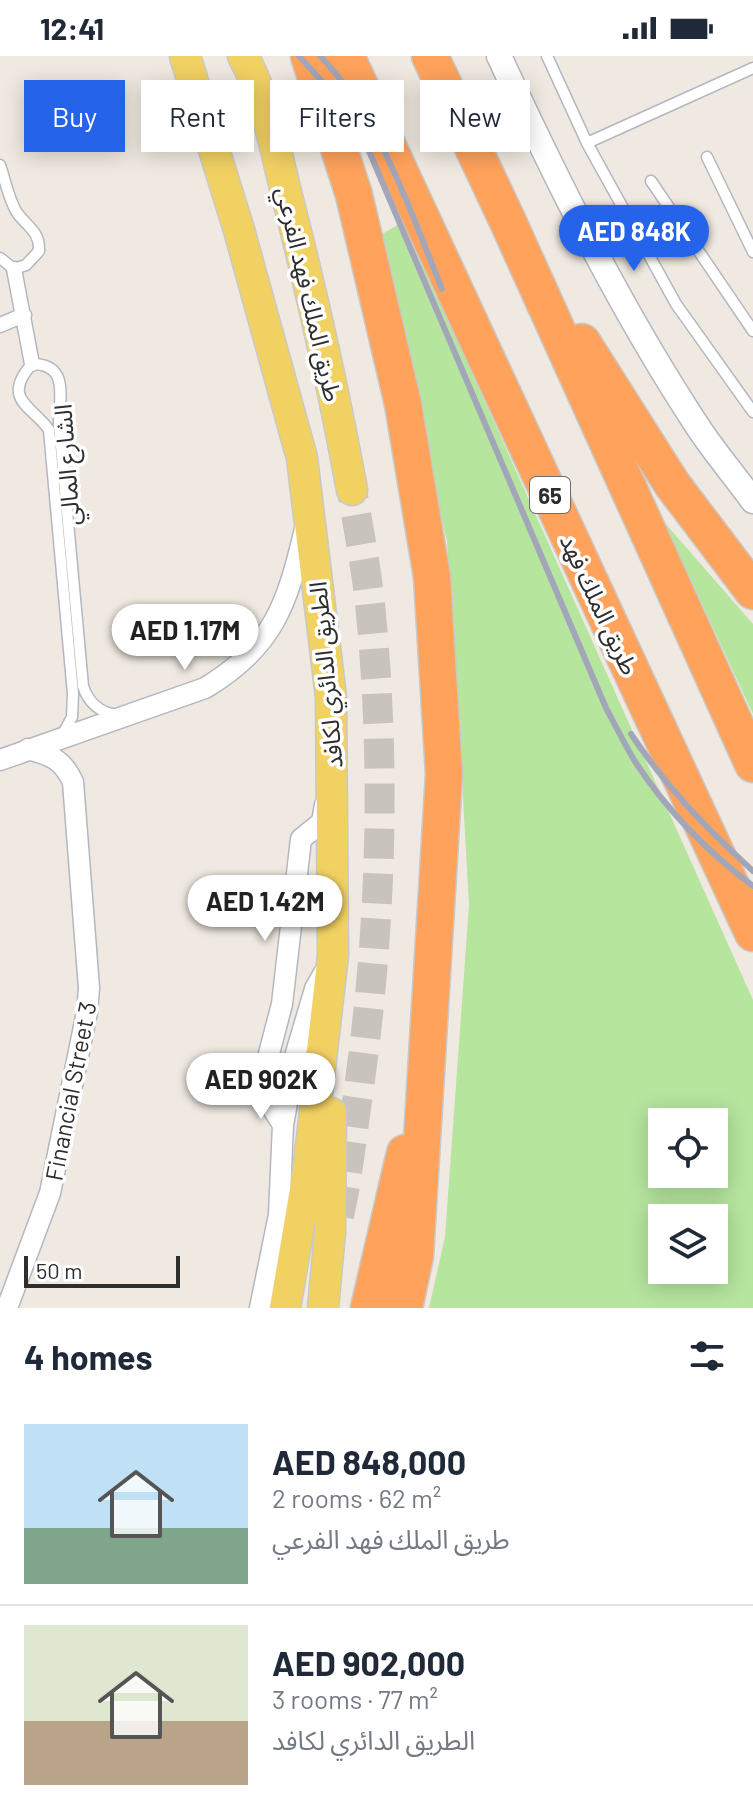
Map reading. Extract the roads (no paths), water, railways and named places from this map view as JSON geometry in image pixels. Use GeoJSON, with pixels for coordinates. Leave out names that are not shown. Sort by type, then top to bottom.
{"type":"FeatureCollection","features":[{"type":"Feature","properties":{"kind":"highway"},"geometry":{"type":"LineString","coordinates":[[309,56],[354,195],[403,404],[432,577],[444,774],[415,1256],[404,1308]]}},
{"type":"Feature","properties":{"kind":"highway","name":"طريق الملك فهد"},"geometry":{"type":"LineString","coordinates":[[346,56],[753,933]]}},
{"type":"Feature","properties":{"kind":"highway"},"geometry":{"type":"LineString","coordinates":[[430,56],[753,764]]}},
{"type":"Feature","properties":{"kind":"highway"},"geometry":{"type":"LineString","coordinates":[[509,224],[672,484],[753,591]]}},
{"type":"Feature","properties":{"kind":"highway"},"geometry":{"type":"LineString","coordinates":[[369,1308],[402,1158],[423,1116]]}},
{"type":"Feature","properties":{"kind":"main road","name":"الطريق الدائري لكافد"},"geometry":{"type":"LineString","coordinates":[[185,56],[239,230],[302,458],[326,635],[333,754],[333,955],[308,1172],[285,1308]]}},
{"type":"Feature","properties":{"kind":"main road","name":"طريق الملك فهد الفرعي"},"geometry":{"type":"LineString","coordinates":[[243,56],[258,82],[292,214],[331,372],[352,490]]}},
{"type":"Feature","properties":{"kind":"main road"},"geometry":{"type":"LineString","coordinates":[[323,1308],[330,1232],[333,955]]}},
{"type":"Feature","properties":{"kind":"street"},"geometry":{"type":"LineString","coordinates":[[499,56],[637,330],[700,430],[753,501]]}},
{"type":"Feature","properties":{"kind":"street"},"geometry":{"type":"LineString","coordinates":[[14,269],[32,364]]}},
{"type":"Feature","properties":{"kind":"street"},"geometry":{"type":"LineString","coordinates":[[0,325],[24,315]]}},
{"type":"Feature","properties":{"kind":"street"},"geometry":{"type":"LineString","coordinates":[[0,760],[205,688],[232,672],[261,644],[274,623],[287,593],[308,513]]}},
{"type":"Feature","properties":{"kind":"street","name":"Financial Street 3"},"geometry":{"type":"LineString","coordinates":[[7,1308],[50,1193],[81,1046],[89,988],[73,782],[60,760],[28,749]]}},
{"type":"Feature","properties":{"kind":"street"},"geometry":{"type":"LineString","coordinates":[[283,1125],[260,1088],[282,1004],[301,839],[322,822],[333,754]]}},
{"type":"Feature","properties":{"kind":"street"},"geometry":{"type":"LineString","coordinates":[[260,1308],[279,1215],[283,1125],[296,1053],[315,989],[333,955]]}},
{"type":"Feature","properties":{"kind":"lane"},"geometry":{"type":"LineString","coordinates":[[547,56],[587,143],[676,304],[753,412]]}},
{"type":"Feature","properties":{"kind":"lane"},"geometry":{"type":"LineString","coordinates":[[587,143],[753,68]]}},
{"type":"Feature","properties":{"kind":"lane"},"geometry":{"type":"LineString","coordinates":[[707,157],[753,252]]}},
{"type":"Feature","properties":{"kind":"lane"},"geometry":{"type":"LineString","coordinates":[[0,165],[17,213],[33,229],[39,243],[39,251],[26,265],[14,269],[0,258]]}},
{"type":"Feature","properties":{"kind":"lane"},"geometry":{"type":"LineString","coordinates":[[651,181],[753,331]]}},
{"type":"Feature","properties":{"kind":"lane","name":"الشارع المالي"},"geometry":{"type":"LineString","coordinates":[[62,737],[72,717],[73,694],[49,430],[43,421],[23,410],[13,394],[19,373],[32,364],[51,368],[58,376],[61,387],[59,424],[83,686],[87,698],[100,710],[127,715]]}},
{"type":"Feature","properties":{"kind":"tunnel"},"geometry":{"type":"LineString","coordinates":[[339,1216],[364,1046],[379,857],[375,667],[368,590],[352,490]]}},
{"type":"Feature","properties":{"kind":"railway"},"geometry":{"type":"LineString","coordinates":[[299,56],[326,86],[369,151],[606,708],[628,750],[675,814],[705,845],[753,886]]}},
{"type":"Feature","properties":{"kind":"railway"},"geometry":{"type":"LineString","coordinates":[[320,56],[341,81],[377,136],[442,289]]}},
{"type":"Feature","properties":{"kind":"railway"},"geometry":{"type":"LineString","coordinates":[[631,734],[658,772],[688,806],[753,871]]}}]}
